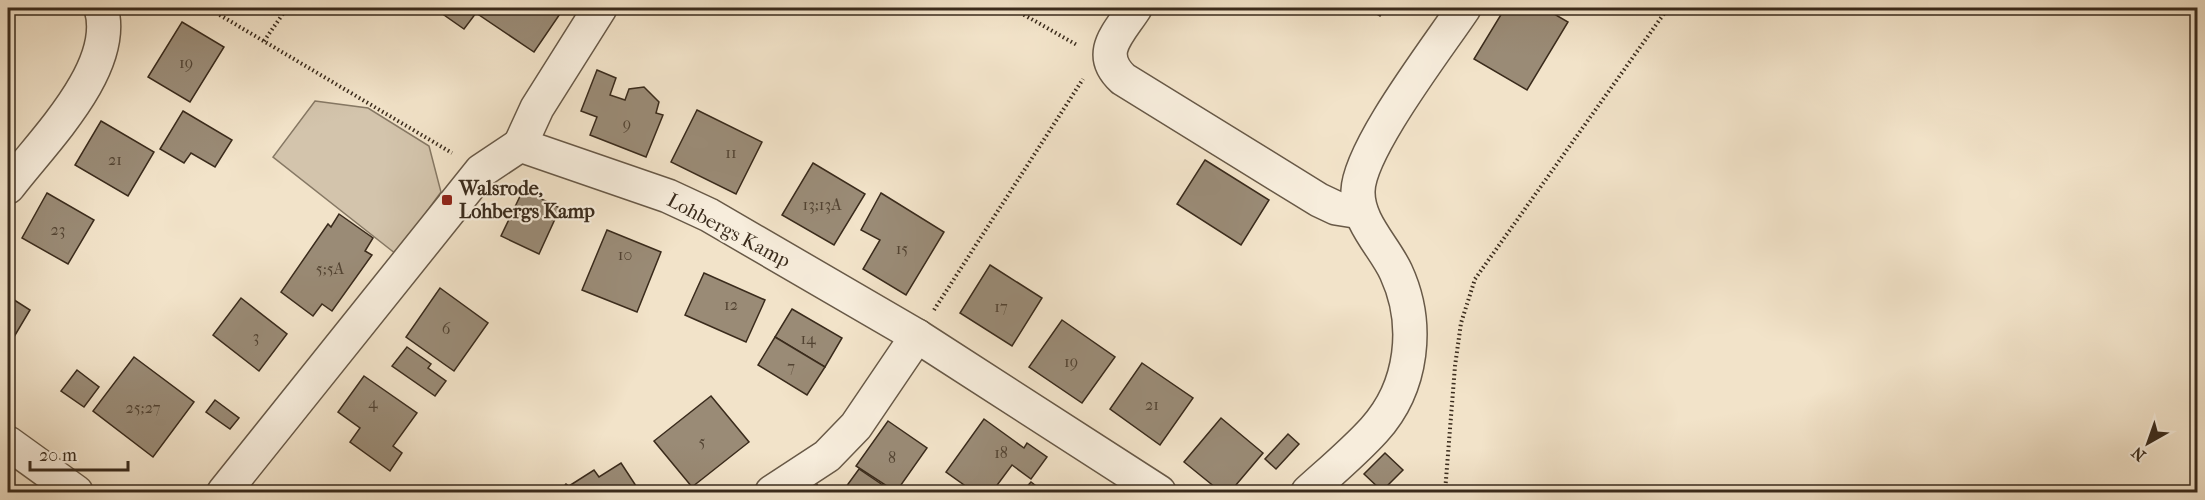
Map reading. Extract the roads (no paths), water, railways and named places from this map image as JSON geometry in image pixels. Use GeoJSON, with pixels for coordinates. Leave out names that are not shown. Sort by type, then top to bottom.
{"type":"FeatureCollection","features":[{"type":"Feature","properties":{"kind":"street"},"geometry":{"type":"LineString","coordinates":[[8,187],[93,75],[104,29],[101,8]]}},
{"type":"Feature","properties":{"kind":"street"},"geometry":{"type":"LineString","coordinates":[[224,492],[482,171],[520,145],[537,108],[600,8]]}},
{"type":"Feature","properties":{"kind":"street"},"geometry":{"type":"LineString","coordinates":[[1135,8],[1112,44],[1108,58],[1123,79],[1319,200],[1336,208],[1361,212]]}},
{"type":"Feature","properties":{"kind":"street"},"geometry":{"type":"LineString","coordinates":[[1308,492],[1374,430],[1394,403],[1402,385],[1407,364],[1410,328],[1396,272],[1361,212],[1359,179],[1373,144],[1464,8]]}},
{"type":"Feature","properties":{"kind":"street","name":"Lohbergs Kamp"},"geometry":{"type":"LineString","coordinates":[[520,145],[668,196],[709,215],[917,336],[1159,492]]}},
{"type":"Feature","properties":{"kind":"street"},"geometry":{"type":"LineString","coordinates":[[772,492],[826,456],[856,426],[917,336]]}},
{"type":"Feature","properties":{"kind":"street"},"geometry":{"type":"LineString","coordinates":[[8,443],[76,492]]}},
{"type":"Feature","properties":{"kind":"place","name":"Walsrode, Lohbergs Kamp"},"geometry":{"type":"Point","coordinates":[447,200]}}]}
